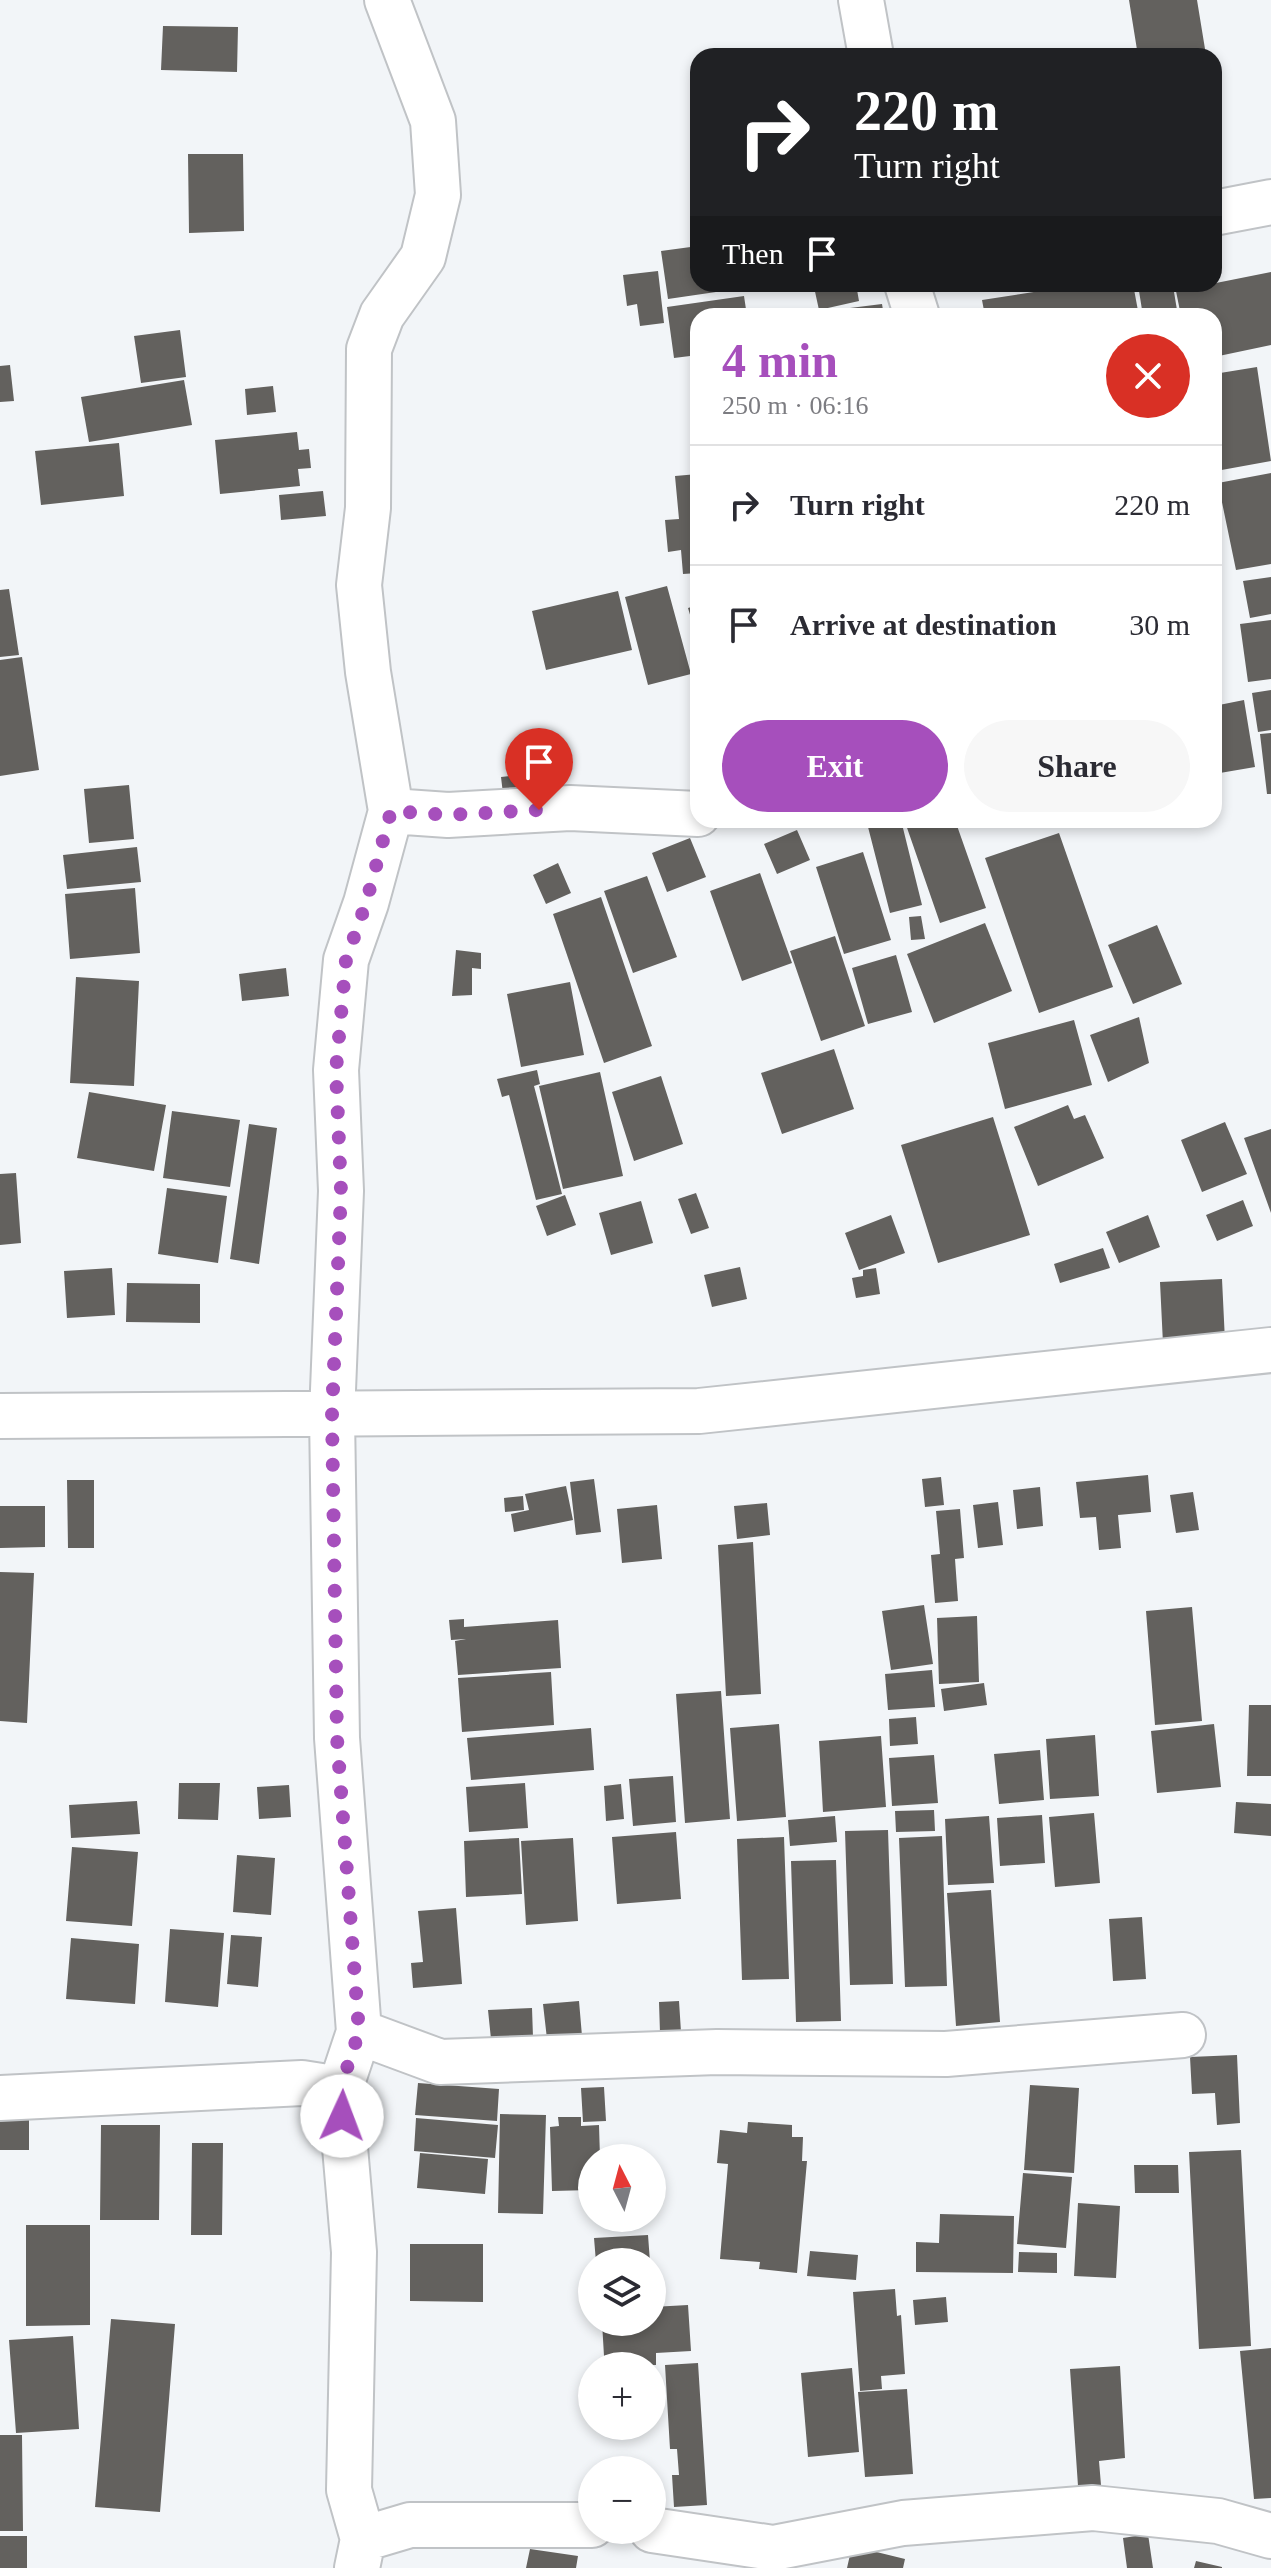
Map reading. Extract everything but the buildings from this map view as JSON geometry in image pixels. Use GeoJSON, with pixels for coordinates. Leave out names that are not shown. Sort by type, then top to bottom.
{"type":"FeatureCollection","features":[{"type":"Feature","properties":{"kind":"street"},"geometry":{"type":"LineString","coordinates":[[387,0],[433,121],[438,195],[423,257],[382,315],[369,349],[369,479],[359,585],[368,672],[391,811],[366,903],[346,960],[336,1070],[341,1191],[332,1415],[337,1738],[359,2032],[340,2089],[354,2252],[349,2490],[360,2554],[410,2525],[578,2525]]}},
{"type":"Feature","properties":{"kind":"street"},"geometry":{"type":"LineString","coordinates":[[861,0],[870,48]]}},
{"type":"Feature","properties":{"kind":"street"},"geometry":{"type":"LineString","coordinates":[[1222,211],[1271,202]]}},
{"type":"Feature","properties":{"kind":"street"},"geometry":{"type":"LineString","coordinates":[[391,811],[448,815],[570,808],[690,814]]}},
{"type":"Feature","properties":{"kind":"street"},"geometry":{"type":"LineString","coordinates":[[0,1416],[699,1411],[1271,1350]]}},
{"type":"Feature","properties":{"kind":"street"},"geometry":{"type":"LineString","coordinates":[[359,2032],[440,2062],[702,2052],[946,2054],[1183,2035]]}},
{"type":"Feature","properties":{"kind":"street"},"geometry":{"type":"LineString","coordinates":[[0,2098],[302,2083],[340,2089]]}},
{"type":"Feature","properties":{"kind":"street"},"geometry":{"type":"LineString","coordinates":[[666,2533],[771,2558],[903,2523],[1093,2508],[1158,2512],[1218,2521],[1271,2536]]}},
{"type":"Feature","properties":{"kind":"route"},"geometry":{"type":"LineString","coordinates":[[342,2116],[340,2089],[359,2032],[337,1738],[332,1415],[341,1191],[336,1070],[346,960],[366,903],[391,811],[448,815],[539,810]]}}]}
